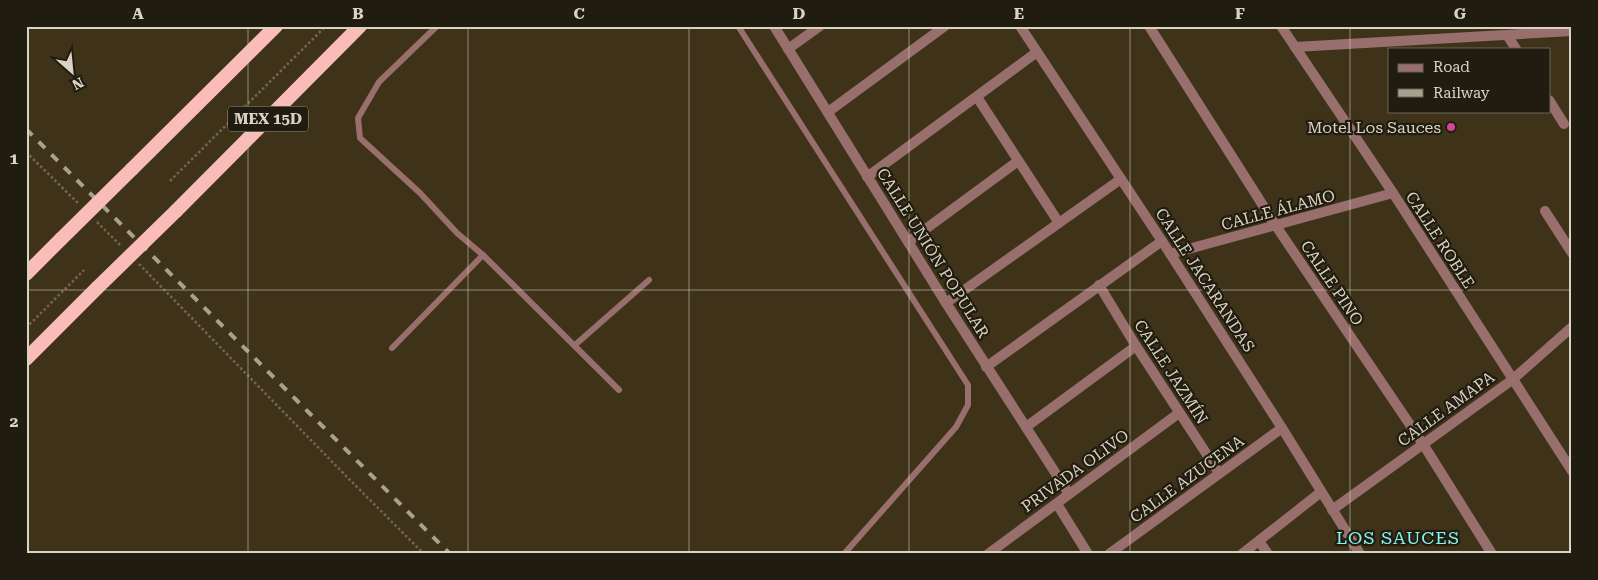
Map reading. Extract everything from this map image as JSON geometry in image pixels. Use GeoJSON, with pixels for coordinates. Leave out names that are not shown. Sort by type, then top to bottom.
{"type":"FeatureCollection","features":[{"type":"Feature","properties":{"kind":"highway","name":"MEX 15D"},"geometry":{"type":"LineString","coordinates":[[26,274],[276,26]]}},
{"type":"Feature","properties":{"kind":"highway","name":"MEX 15D"},"geometry":{"type":"LineString","coordinates":[[26,359],[360,26]]}},
{"type":"Feature","properties":{"kind":"street","name":"CALLE UNIÓN POPULAR"},"geometry":{"type":"LineString","coordinates":[[774,26],[986,367],[1070,494]]}},
{"type":"Feature","properties":{"kind":"street"},"geometry":{"type":"LineString","coordinates":[[788,49],[820,26]]}},
{"type":"Feature","properties":{"kind":"street"},"geometry":{"type":"LineString","coordinates":[[828,112],[932,30],[945,26]]}},
{"type":"Feature","properties":{"kind":"street","name":"CALLE JACARANDAS"},"geometry":{"type":"LineString","coordinates":[[1020,26],[1162,241],[1360,554]]}},
{"type":"Feature","properties":{"kind":"street","name":"CALLE PINO"},"geometry":{"type":"LineString","coordinates":[[1150,26],[1276,226],[1423,444],[1492,554]]}},
{"type":"Feature","properties":{"kind":"street","name":"CALLE ROBLE"},"geometry":{"type":"LineString","coordinates":[[1281,26],[1393,193],[1572,471]]}},
{"type":"Feature","properties":{"kind":"street"},"geometry":{"type":"LineString","coordinates":[[1295,47],[1572,32]]}},
{"type":"Feature","properties":{"kind":"street"},"geometry":{"type":"LineString","coordinates":[[1507,35],[1515,48]]}},
{"type":"Feature","properties":{"kind":"street"},"geometry":{"type":"LineString","coordinates":[[867,177],[1037,52]]}},
{"type":"Feature","properties":{"kind":"street"},"geometry":{"type":"LineString","coordinates":[[977,97],[1059,223]]}},
{"type":"Feature","properties":{"kind":"street"},"geometry":{"type":"LineString","coordinates":[[1550,102],[1564,124]]}},
{"type":"Feature","properties":{"kind":"street"},"geometry":{"type":"LineString","coordinates":[[908,242],[1018,161]]}},
{"type":"Feature","properties":{"kind":"street"},"geometry":{"type":"LineString","coordinates":[[946,303],[1121,178]]}},
{"type":"Feature","properties":{"kind":"street","name":"CALLE ÁLAMO"},"geometry":{"type":"LineString","coordinates":[[1170,254],[1393,193]]}},
{"type":"Feature","properties":{"kind":"street"},"geometry":{"type":"LineString","coordinates":[[1545,211],[1572,253]]}},
{"type":"Feature","properties":{"kind":"street"},"geometry":{"type":"LineString","coordinates":[[986,367],[1162,241]]}},
{"type":"Feature","properties":{"kind":"street","name":"CALLE JAZMÍN"},"geometry":{"type":"LineString","coordinates":[[1099,285],[1136,346],[1219,473]]}},
{"type":"Feature","properties":{"kind":"street","name":"CALLE AMAPA"},"geometry":{"type":"LineString","coordinates":[[1332,510],[1512,380],[1572,327]]}},
{"type":"Feature","properties":{"kind":"street"},"geometry":{"type":"LineString","coordinates":[[1026,427],[1136,346]]}},
{"type":"Feature","properties":{"kind":"street","name":"PRIVADA OLIVO"},"geometry":{"type":"LineString","coordinates":[[988,554],[1179,413]]}},
{"type":"Feature","properties":{"kind":"street","name":"CALLE AZUCENA"},"geometry":{"type":"LineString","coordinates":[[1108,554],[1282,428]]}},
{"type":"Feature","properties":{"kind":"street"},"geometry":{"type":"LineString","coordinates":[[1242,554],[1321,492]]}},
{"type":"Feature","properties":{"kind":"street"},"geometry":{"type":"LineString","coordinates":[[1057,504],[1088,554]]}},
{"type":"Feature","properties":{"kind":"street"},"geometry":{"type":"LineString","coordinates":[[1259,541],[1268,554]]}},
{"type":"Feature","properties":{"kind":"lane"},"geometry":{"type":"LineString","coordinates":[[437,26],[379,82],[358,118],[360,138],[420,193],[457,233],[483,255],[619,390]]}},
{"type":"Feature","properties":{"kind":"lane"},"geometry":{"type":"LineString","coordinates":[[738,26],[968,385],[968,405],[956,427],[844,554]]}},
{"type":"Feature","properties":{"kind":"lane"},"geometry":{"type":"LineString","coordinates":[[392,348],[483,255]]}},
{"type":"Feature","properties":{"kind":"lane"},"geometry":{"type":"LineString","coordinates":[[575,345],[649,280]]}},
{"type":"Feature","properties":{"kind":"path"},"geometry":{"type":"LineString","coordinates":[[170,181],[326,26]]}},
{"type":"Feature","properties":{"kind":"path"},"geometry":{"type":"LineString","coordinates":[[26,152],[81,206]]}},
{"type":"Feature","properties":{"kind":"path"},"geometry":{"type":"LineString","coordinates":[[95,220],[122,247]]}},
{"type":"Feature","properties":{"kind":"path"},"geometry":{"type":"LineString","coordinates":[[136,260],[346,478],[424,554]]}},
{"type":"Feature","properties":{"kind":"path"},"geometry":{"type":"LineString","coordinates":[[26,328],[84,270]]}},
{"type":"Feature","properties":{"kind":"railway"},"geometry":{"type":"LineString","coordinates":[[26,129],[450,554]]}},
{"type":"Feature","properties":{"kind":"place","name":"Motel Los Sauces"},"geometry":{"type":"Point","coordinates":[1451,127]}},
{"type":"Feature","properties":{"kind":"district","name":"LOS SAUCES"},"geometry":{"type":"Point","coordinates":[1398,537]}}]}
